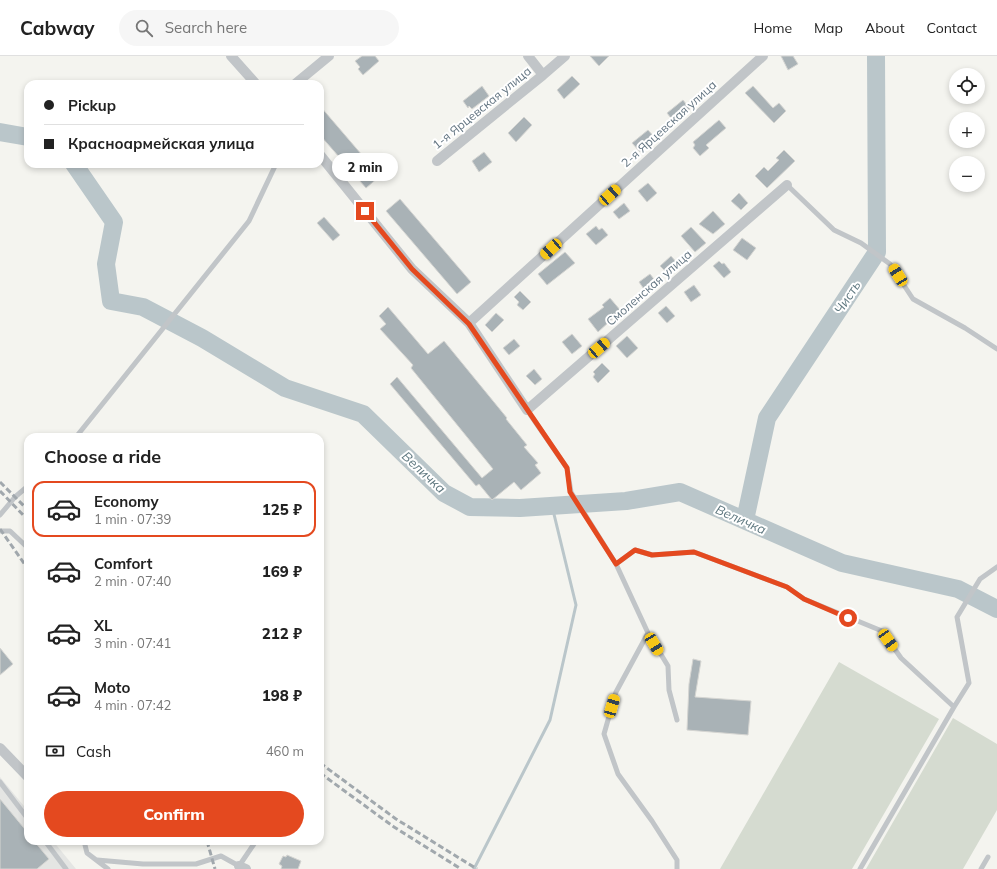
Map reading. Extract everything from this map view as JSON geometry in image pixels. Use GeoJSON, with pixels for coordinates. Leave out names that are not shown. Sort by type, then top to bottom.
{"type":"FeatureCollection","features":[{"type":"Feature","properties":{"kind":"street"},"geometry":{"type":"LineString","coordinates":[[231,56],[252,80]]}},
{"type":"Feature","properties":{"kind":"street"},"geometry":{"type":"LineString","coordinates":[[300,80],[329,56]]}},
{"type":"Feature","properties":{"kind":"street","name":"1-я Ярцевская улица"},"geometry":{"type":"LineString","coordinates":[[528,56],[543,75]]}},
{"type":"Feature","properties":{"kind":"street","name":"1-я Ярцевская улица"},"geometry":{"type":"LineString","coordinates":[[437,161],[565,56]]}},
{"type":"Feature","properties":{"kind":"street","name":"2-я Ярцевская улица"},"geometry":{"type":"LineString","coordinates":[[469,324],[763,56]]}},
{"type":"Feature","properties":{"kind":"street"},"geometry":{"type":"LineString","coordinates":[[324,160],[412,269],[469,324],[527,410]]}},
{"type":"Feature","properties":{"kind":"street","name":"Смоленская улица"},"geometry":{"type":"LineString","coordinates":[[527,410],[787,185]]}},
{"type":"Feature","properties":{"kind":"street"},"geometry":{"type":"LineString","coordinates":[[0,748],[24,773]]}},
{"type":"Feature","properties":{"kind":"lane"},"geometry":{"type":"LineString","coordinates":[[79,433],[249,221],[274,168]]}},
{"type":"Feature","properties":{"kind":"lane"},"geometry":{"type":"LineString","coordinates":[[787,185],[834,230],[861,243],[890,264],[912,299],[965,328],[997,349]]}},
{"type":"Feature","properties":{"kind":"lane"},"geometry":{"type":"LineString","coordinates":[[527,410],[567,468],[570,492],[616,564],[648,633],[668,666],[669,690],[677,720]]}},
{"type":"Feature","properties":{"kind":"lane"},"geometry":{"type":"LineString","coordinates":[[0,515],[15,497],[24,489]]}},
{"type":"Feature","properties":{"kind":"lane"},"geometry":{"type":"LineString","coordinates":[[0,531],[10,531],[24,544]]}},
{"type":"Feature","properties":{"kind":"lane"},"geometry":{"type":"LineString","coordinates":[[616,564],[635,550],[652,555],[694,552],[787,587],[804,599],[882,631],[901,658],[954,707]]}},
{"type":"Feature","properties":{"kind":"lane"},"geometry":{"type":"LineString","coordinates":[[860,869],[969,683],[957,617],[980,579],[997,567]]}},
{"type":"Feature","properties":{"kind":"lane"},"geometry":{"type":"LineString","coordinates":[[648,633],[616,692],[604,734],[618,774],[652,821],[677,860],[677,869]]}},
{"type":"Feature","properties":{"kind":"lane"},"geometry":{"type":"LineString","coordinates":[[0,782],[24,814]]}},
{"type":"Feature","properties":{"kind":"lane"},"geometry":{"type":"LineString","coordinates":[[48,845],[66,869]]}},
{"type":"Feature","properties":{"kind":"lane"},"geometry":{"type":"LineString","coordinates":[[85,845],[87,853],[108,869]]}},
{"type":"Feature","properties":{"kind":"lane"},"geometry":{"type":"LineString","coordinates":[[97,860],[143,864],[196,864],[221,856],[243,868],[254,845]]}},
{"type":"Feature","properties":{"kind":"lane"},"geometry":{"type":"LineString","coordinates":[[981,869],[988,857]]}},
{"type":"Feature","properties":{"kind":"shaded area"},"geometry":{"type":"Polygon","coordinates":[[[839,662],[939,719],[852,869],[720,869],[839,662]]]}},
{"type":"Feature","properties":{"kind":"shaded area"},"geometry":{"type":"Polygon","coordinates":[[[953,718],[997,744],[997,810],[963,869],[866,869],[953,718]]]}},
{"type":"Feature","properties":{"kind":"shaded area"},"geometry":{"type":"Polygon","coordinates":[[[0,777],[24,806],[24,845],[56,845],[76,869],[0,869],[0,777]]]}},
{"type":"Feature","properties":{"kind":"building"},"geometry":{"type":"Polygon","coordinates":[[[362,56],[375,56],[379,61],[363,75],[358,69],[360,67],[355,61],[362,56]]]}},
{"type":"Feature","properties":{"kind":"building"},"geometry":{"type":"Polygon","coordinates":[[[590,56],[609,56],[599,66],[590,56]]]}},
{"type":"Feature","properties":{"kind":"building"},"geometry":{"type":"Polygon","coordinates":[[[781,56],[793,56],[798,64],[788,70],[781,56]]]}},
{"type":"Feature","properties":{"kind":"building"},"geometry":{"type":"Polygon","coordinates":[[[572,76],[580,84],[564,99],[557,90],[572,76]]]}},
{"type":"Feature","properties":{"kind":"building"},"geometry":{"type":"Polygon","coordinates":[[[482,86],[489,96],[472,109],[469,106],[468,108],[463,101],[482,86]]]}},
{"type":"Feature","properties":{"kind":"building"},"geometry":{"type":"Polygon","coordinates":[[[753,86],[773,108],[779,103],[786,111],[774,123],[745,93],[753,86]]]}},
{"type":"Feature","properties":{"kind":"building"},"geometry":{"type":"Polygon","coordinates":[[[683,100],[690,109],[674,122],[667,113],[683,100]]]}},
{"type":"Feature","properties":{"kind":"building"},"geometry":{"type":"Polygon","coordinates":[[[324,111],[380,176],[366,188],[324,140],[324,111]]]}},
{"type":"Feature","properties":{"kind":"building"},"geometry":{"type":"Polygon","coordinates":[[[524,117],[532,125],[516,142],[508,133],[524,117]]]}},
{"type":"Feature","properties":{"kind":"building"},"geometry":{"type":"Polygon","coordinates":[[[719,120],[726,128],[706,145],[709,148],[700,156],[693,148],[695,145],[693,142],[719,120]]]}},
{"type":"Feature","properties":{"kind":"building"},"geometry":{"type":"Polygon","coordinates":[[[648,130],[656,139],[640,152],[632,143],[648,130]]]}},
{"type":"Feature","properties":{"kind":"building"},"geometry":{"type":"Polygon","coordinates":[[[784,150],[795,161],[767,188],[755,176],[764,167],[768,171],[779,160],[776,158],[784,150]]]}},
{"type":"Feature","properties":{"kind":"building"},"geometry":{"type":"Polygon","coordinates":[[[484,152],[492,162],[479,172],[472,161],[484,152]]]}},
{"type":"Feature","properties":{"kind":"building"},"geometry":{"type":"Polygon","coordinates":[[[648,183],[657,193],[647,202],[638,191],[648,183]]]}},
{"type":"Feature","properties":{"kind":"building"},"geometry":{"type":"Polygon","coordinates":[[[739,193],[748,203],[741,210],[731,201],[739,193]]]}},
{"type":"Feature","properties":{"kind":"building"},"geometry":{"type":"Polygon","coordinates":[[[400,199],[471,282],[457,294],[386,211],[400,199]]]}},
{"type":"Feature","properties":{"kind":"building"},"geometry":{"type":"Polygon","coordinates":[[[624,203],[630,211],[619,219],[613,212],[624,203]]]}},
{"type":"Feature","properties":{"kind":"building"},"geometry":{"type":"Polygon","coordinates":[[[713,211],[725,224],[713,234],[699,224],[713,211]]]}},
{"type":"Feature","properties":{"kind":"building"},"geometry":{"type":"Polygon","coordinates":[[[324,217],[340,235],[333,241],[317,223],[324,217]]]}},
{"type":"Feature","properties":{"kind":"building"},"geometry":{"type":"Polygon","coordinates":[[[596,226],[599,230],[602,228],[608,235],[596,245],[586,234],[596,226]]]}},
{"type":"Feature","properties":{"kind":"building"},"geometry":{"type":"Polygon","coordinates":[[[691,227],[706,243],[695,252],[681,236],[691,227]]]}},
{"type":"Feature","properties":{"kind":"building"},"geometry":{"type":"Polygon","coordinates":[[[742,238],[756,248],[747,260],[733,250],[742,238]]]}},
{"type":"Feature","properties":{"kind":"building"},"geometry":{"type":"Polygon","coordinates":[[[565,252],[575,263],[547,285],[538,274],[565,252]]]}},
{"type":"Feature","properties":{"kind":"building"},"geometry":{"type":"Polygon","coordinates":[[[671,256],[678,264],[668,274],[660,266],[671,256]]]}},
{"type":"Feature","properties":{"kind":"building"},"geometry":{"type":"Polygon","coordinates":[[[719,261],[722,264],[724,263],[731,272],[724,278],[713,266],[719,261]]]}},
{"type":"Feature","properties":{"kind":"building"},"geometry":{"type":"Polygon","coordinates":[[[650,274],[657,283],[646,292],[639,282],[650,274]]]}},
{"type":"Feature","properties":{"kind":"building"},"geometry":{"type":"Polygon","coordinates":[[[694,285],[701,295],[691,302],[684,292],[694,285]]]}},
{"type":"Feature","properties":{"kind":"building"},"geometry":{"type":"Polygon","coordinates":[[[520,291],[531,302],[523,310],[517,305],[519,302],[514,297],[520,291]]]}},
{"type":"Feature","properties":{"kind":"building"},"geometry":{"type":"Polygon","coordinates":[[[610,298],[621,311],[598,332],[588,319],[604,307],[602,305],[610,298]]]}},
{"type":"Feature","properties":{"kind":"building"},"geometry":{"type":"Polygon","coordinates":[[[666,306],[675,316],[667,323],[658,313],[666,306]]]}},
{"type":"Feature","properties":{"kind":"building"},"geometry":{"type":"Polygon","coordinates":[[[388,307],[428,354],[444,341],[507,418],[506,419],[527,445],[524,447],[538,463],[535,465],[541,473],[521,490],[514,482],[492,500],[479,484],[476,486],[390,384],[397,377],[482,478],[493,469],[411,368],[413,365],[380,329],[386,324],[379,316],[388,307]]]}},
{"type":"Feature","properties":{"kind":"building"},"geometry":{"type":"Polygon","coordinates":[[[496,313],[504,320],[492,332],[485,325],[496,313]]]}},
{"type":"Feature","properties":{"kind":"building"},"geometry":{"type":"Polygon","coordinates":[[[572,334],[582,346],[572,354],[562,342],[572,334]]]}},
{"type":"Feature","properties":{"kind":"building"},"geometry":{"type":"Polygon","coordinates":[[[627,336],[638,348],[627,358],[616,346],[627,336]]]}},
{"type":"Feature","properties":{"kind":"building"},"geometry":{"type":"Polygon","coordinates":[[[514,339],[520,346],[509,355],[503,348],[514,339]]]}},
{"type":"Feature","properties":{"kind":"building"},"geometry":{"type":"Polygon","coordinates":[[[602,363],[610,371],[598,383],[593,377],[595,374],[593,372],[602,363]]]}},
{"type":"Feature","properties":{"kind":"building"},"geometry":{"type":"Polygon","coordinates":[[[534,369],[542,379],[535,385],[526,376],[534,369]]]}},
{"type":"Feature","properties":{"kind":"building"},"geometry":{"type":"Polygon","coordinates":[[[0,648],[13,664],[0,675],[0,648]]]}},
{"type":"Feature","properties":{"kind":"building"},"geometry":{"type":"Polygon","coordinates":[[[693,659],[701,661],[695,697],[751,701],[748,735],[687,730],[689,684],[693,659]]]}},
{"type":"Feature","properties":{"kind":"building"},"geometry":{"type":"Polygon","coordinates":[[[0,799],[24,828],[24,845],[37,845],[49,859],[37,869],[0,869],[0,799]]]}},
{"type":"Feature","properties":{"kind":"building"},"geometry":{"type":"Polygon","coordinates":[[[287,855],[301,861],[298,869],[281,869],[282,866],[279,864],[283,856],[286,857],[287,855]]]}},
{"type":"Feature","properties":{"kind":"waterway","name":"Чисть"},"geometry":{"type":"LineString","coordinates":[[745,520],[767,418],[877,252],[876,56]]}},
{"type":"Feature","properties":{"kind":"waterway","name":"Величка"},"geometry":{"type":"LineString","coordinates":[[0,132],[24,136]]}},
{"type":"Feature","properties":{"kind":"waterway","name":"Величка"},"geometry":{"type":"LineString","coordinates":[[77,168],[114,222],[106,264],[111,301],[143,307],[202,338],[285,388],[363,414],[444,493],[470,507],[520,508],[626,501],[680,492],[842,563],[958,589],[997,609]]}},
{"type":"Feature","properties":{"kind":"waterway"},"geometry":{"type":"LineString","coordinates":[[474,869],[550,720],[576,605],[552,506]]}},
{"type":"Feature","properties":{"kind":"railway"},"geometry":{"type":"LineString","coordinates":[[0,482],[24,506]]}},
{"type":"Feature","properties":{"kind":"railway"},"geometry":{"type":"LineString","coordinates":[[0,491],[24,516]]}},
{"type":"Feature","properties":{"kind":"railway"},"geometry":{"type":"LineString","coordinates":[[0,529],[24,563]]}},
{"type":"Feature","properties":{"kind":"railway"},"geometry":{"type":"LineString","coordinates":[[324,766],[396,819],[477,869]]}},
{"type":"Feature","properties":{"kind":"railway"},"geometry":{"type":"LineString","coordinates":[[324,776],[394,827],[461,869]]}},
{"type":"Feature","properties":{"kind":"railway"},"geometry":{"type":"LineString","coordinates":[[208,845],[215,869]]}},
{"type":"Feature","properties":{"kind":"route"},"geometry":{"type":"LineString","coordinates":[[365,211],[412,269],[469,324],[567,468],[570,492],[616,564],[635,550],[652,555],[694,552],[787,587],[804,599],[848,618]]}}]}
